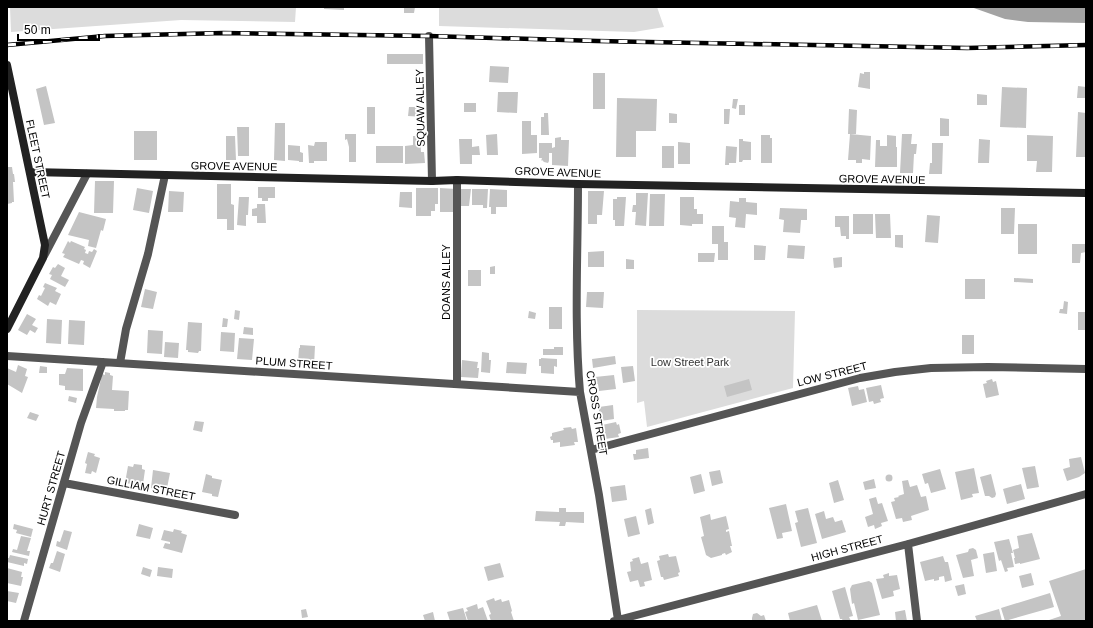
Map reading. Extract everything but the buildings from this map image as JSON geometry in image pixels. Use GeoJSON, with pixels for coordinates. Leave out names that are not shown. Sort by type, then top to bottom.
{"type":"FeatureCollection","features":[{"type":"Feature","properties":{"kind":"main road","name":"FLEET STREET"},"geometry":{"type":"LineString","coordinates":[[7,65],[45,245],[43,258]]}},
{"type":"Feature","properties":{"kind":"main road","name":"GROVE AVENUE"},"geometry":{"type":"LineString","coordinates":[[30,172],[1086,193]]}},
{"type":"Feature","properties":{"kind":"main road"},"geometry":{"type":"LineString","coordinates":[[7,329],[43,258]]}},
{"type":"Feature","properties":{"kind":"street","name":"SQUAW ALLEY"},"geometry":{"type":"LineString","coordinates":[[430,36],[432,181]]}},
{"type":"Feature","properties":{"kind":"street"},"geometry":{"type":"LineString","coordinates":[[43,258],[87,174]]}},
{"type":"Feature","properties":{"kind":"street"},"geometry":{"type":"LineString","coordinates":[[120,363],[126,329],[148,254],[165,175]]}},
{"type":"Feature","properties":{"kind":"street","name":"DOANS ALLEY"},"geometry":{"type":"LineString","coordinates":[[457,180],[457,384]]}},
{"type":"Feature","properties":{"kind":"street","name":"CROSS STREET"},"geometry":{"type":"LineString","coordinates":[[578,184],[578,325],[580,392],[599,495],[616,620]]}},
{"type":"Feature","properties":{"kind":"street","name":"PLUM STREET"},"geometry":{"type":"LineString","coordinates":[[7,356],[580,392]]}},
{"type":"Feature","properties":{"kind":"street","name":"HURT STREET"},"geometry":{"type":"LineString","coordinates":[[24,621],[81,423],[103,362]]}},
{"type":"Feature","properties":{"kind":"street","name":"LOW STREET"},"geometry":{"type":"LineString","coordinates":[[591,450],[860,378],[895,372],[956,367],[1086,369]]}},
{"type":"Feature","properties":{"kind":"street","name":"GILLIAM STREET"},"geometry":{"type":"LineString","coordinates":[[64,482],[235,515]]}},
{"type":"Feature","properties":{"kind":"street","name":"HIGH STREET"},"geometry":{"type":"LineString","coordinates":[[616,620],[908,544],[1086,494]]}},
{"type":"Feature","properties":{"kind":"street"},"geometry":{"type":"LineString","coordinates":[[908,544],[917,621]]}},
{"type":"Feature","properties":{"kind":"green space"},"geometry":{"type":"Polygon","coordinates":[[[10,7],[296,7],[295,22],[181,20],[11,32],[10,7]]]}},
{"type":"Feature","properties":{"kind":"green space"},"geometry":{"type":"Polygon","coordinates":[[[439,7],[657,7],[664,27],[634,32],[439,26],[439,7]]]}},
{"type":"Feature","properties":{"kind":"green space","name":"Low Street Park"},"geometry":{"type":"Polygon","coordinates":[[[637,310],[795,311],[793,388],[647,427],[644,401],[637,403],[637,310]]]}},
{"type":"Feature","properties":{"kind":"shaded area"},"geometry":{"type":"Polygon","coordinates":[[[971,7],[1086,7],[1086,23],[1028,22],[1005,19],[971,7]]]}},
{"type":"Feature","properties":{"kind":"railway"},"geometry":{"type":"LineString","coordinates":[[7,45],[105,36],[223,33],[967,48],[1086,45]]}}]}
